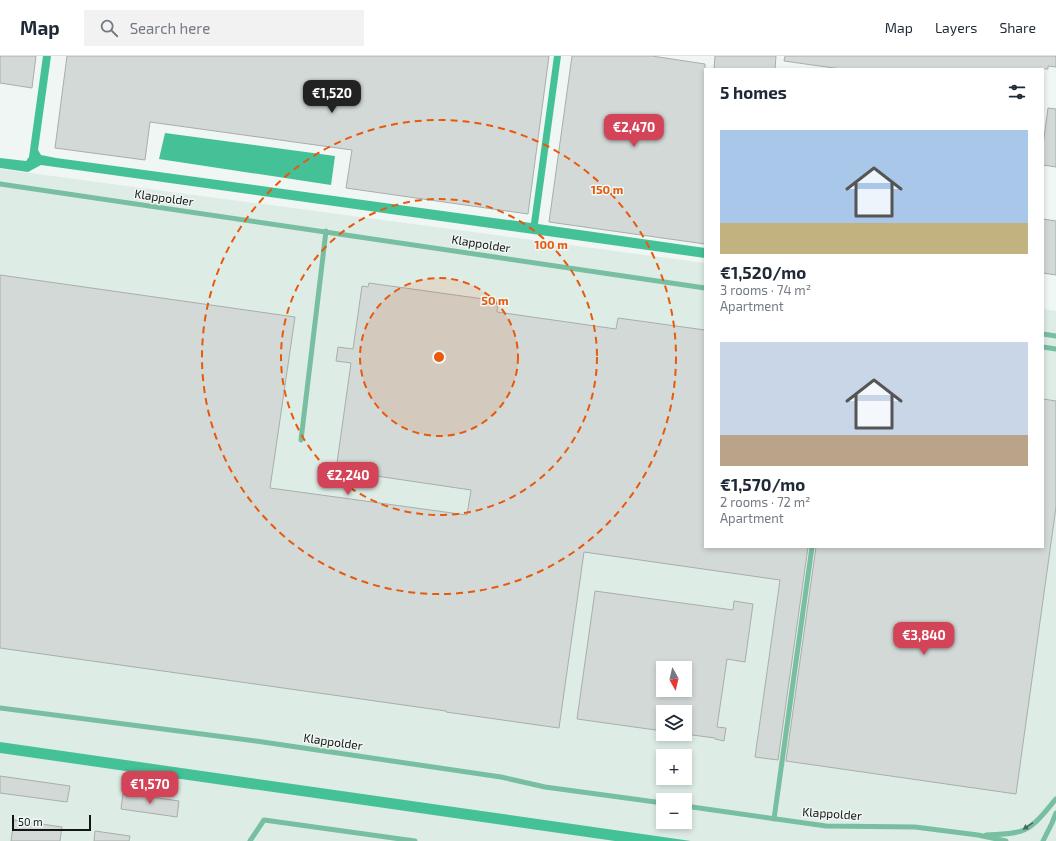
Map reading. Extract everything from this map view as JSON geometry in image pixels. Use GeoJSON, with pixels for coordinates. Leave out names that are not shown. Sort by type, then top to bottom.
{"type":"FeatureCollection","features":[{"type":"Feature","properties":{"kind":"lane","name":"Klappolder"},"geometry":{"type":"LineString","coordinates":[[0,184],[704,288]]}},
{"type":"Feature","properties":{"kind":"lane"},"geometry":{"type":"LineString","coordinates":[[301,440],[326,231]]}},
{"type":"Feature","properties":{"kind":"lane"},"geometry":{"type":"LineString","coordinates":[[1044,334],[1056,336]]}},
{"type":"Feature","properties":{"kind":"lane"},"geometry":{"type":"LineString","coordinates":[[1044,347],[1056,349]]}},
{"type":"Feature","properties":{"kind":"lane"},"geometry":{"type":"LineString","coordinates":[[774,819],[812,548]]}},
{"type":"Feature","properties":{"kind":"lane","name":"Klappolder"},"geometry":{"type":"LineString","coordinates":[[0,708],[256,741],[501,777],[545,787],[656,802]]}},
{"type":"Feature","properties":{"kind":"lane","name":"Klappolder"},"geometry":{"type":"LineString","coordinates":[[978,835],[1010,834],[1025,829],[1036,821],[1056,799]]}},
{"type":"Feature","properties":{"kind":"lane","name":"Klappolder"},"geometry":{"type":"LineString","coordinates":[[692,807],[826,826],[915,827],[978,835],[1006,841]]}},
{"type":"Feature","properties":{"kind":"lane"},"geometry":{"type":"LineString","coordinates":[[1043,841],[1056,813]]}},
{"type":"Feature","properties":{"kind":"lane"},"geometry":{"type":"LineString","coordinates":[[250,841],[264,820],[415,841]]}},
{"type":"Feature","properties":{"kind":"shaded area"},"geometry":{"type":"Polygon","coordinates":[[[43,56],[51,56],[38,150],[41,155],[531,223],[554,56],[561,56],[538,224],[704,248],[704,258],[41,165],[28,172],[0,168],[0,158],[26,161],[29,157],[43,56]]]}},
{"type":"Feature","properties":{"kind":"shaded area"},"geometry":{"type":"Polygon","coordinates":[[[165,133],[335,156],[331,185],[159,159],[165,133]]]}},
{"type":"Feature","properties":{"kind":"shaded area"},"geometry":{"type":"Polygon","coordinates":[[[0,169],[704,263],[704,548],[1044,548],[1044,309],[1056,311],[1056,841],[0,841],[0,169]]]}},
{"type":"Feature","properties":{"kind":"shaded area"},"geometry":{"type":"Polygon","coordinates":[[[0,742],[691,841],[615,841],[0,753],[0,742]]]}},
{"type":"Feature","properties":{"kind":"building"},"geometry":{"type":"Polygon","coordinates":[[[0,56],[36,56],[32,88],[0,83],[0,56]]]}},
{"type":"Feature","properties":{"kind":"building"},"geometry":{"type":"Polygon","coordinates":[[[67,56],[549,56],[528,214],[346,188],[352,150],[150,122],[145,160],[55,148],[67,56]]]}},
{"type":"Feature","properties":{"kind":"building"},"geometry":{"type":"Polygon","coordinates":[[[572,56],[652,56],[705,64],[704,244],[549,222],[572,56]]]}},
{"type":"Feature","properties":{"kind":"building"},"geometry":{"type":"Polygon","coordinates":[[[715,56],[776,56],[775,68],[714,68],[715,56]]]}},
{"type":"Feature","properties":{"kind":"building"},"geometry":{"type":"Polygon","coordinates":[[[785,56],[1056,56],[1056,67],[1048,66],[1048,69],[834,68],[784,61],[785,56]]]}},
{"type":"Feature","properties":{"kind":"building"},"geometry":{"type":"Polygon","coordinates":[[[1048,108],[1056,109],[1056,167],[1044,165],[1044,138],[1048,108]]]}},
{"type":"Feature","properties":{"kind":"building"},"geometry":{"type":"Polygon","coordinates":[[[1044,219],[1056,221],[1056,275],[1044,273],[1044,219]]]}},
{"type":"Feature","properties":{"kind":"building"},"geometry":{"type":"Polygon","coordinates":[[[0,275],[295,317],[270,488],[467,515],[471,490],[336,470],[351,363],[336,361],[338,347],[353,349],[362,286],[368,287],[369,283],[498,301],[497,312],[616,329],[618,318],[704,330],[704,548],[808,548],[778,760],[755,757],[780,580],[584,552],[559,728],[0,648],[0,275]]]}},
{"type":"Feature","properties":{"kind":"building"},"geometry":{"type":"Polygon","coordinates":[[[1044,399],[1056,401],[1056,507],[1016,794],[786,761],[816,548],[1044,548],[1044,399]]]}},
{"type":"Feature","properties":{"kind":"building"},"geometry":{"type":"Polygon","coordinates":[[[595,591],[733,610],[734,601],[753,604],[745,662],[727,659],[717,727],[726,728],[724,741],[715,738],[692,735],[692,705],[656,705],[656,730],[577,719],[595,591]]]}},
{"type":"Feature","properties":{"kind":"building"},"geometry":{"type":"Polygon","coordinates":[[[0,776],[70,786],[67,802],[0,793],[0,776]]]}},
{"type":"Feature","properties":{"kind":"building"},"geometry":{"type":"Polygon","coordinates":[[[123,793],[179,801],[177,817],[121,809],[123,793]]]}},
{"type":"Feature","properties":{"kind":"building"},"geometry":{"type":"Polygon","coordinates":[[[14,820],[62,827],[60,841],[11,841],[14,820]]]}},
{"type":"Feature","properties":{"kind":"building"},"geometry":{"type":"Polygon","coordinates":[[[95,831],[130,836],[129,841],[94,841],[95,831]]]}}]}
